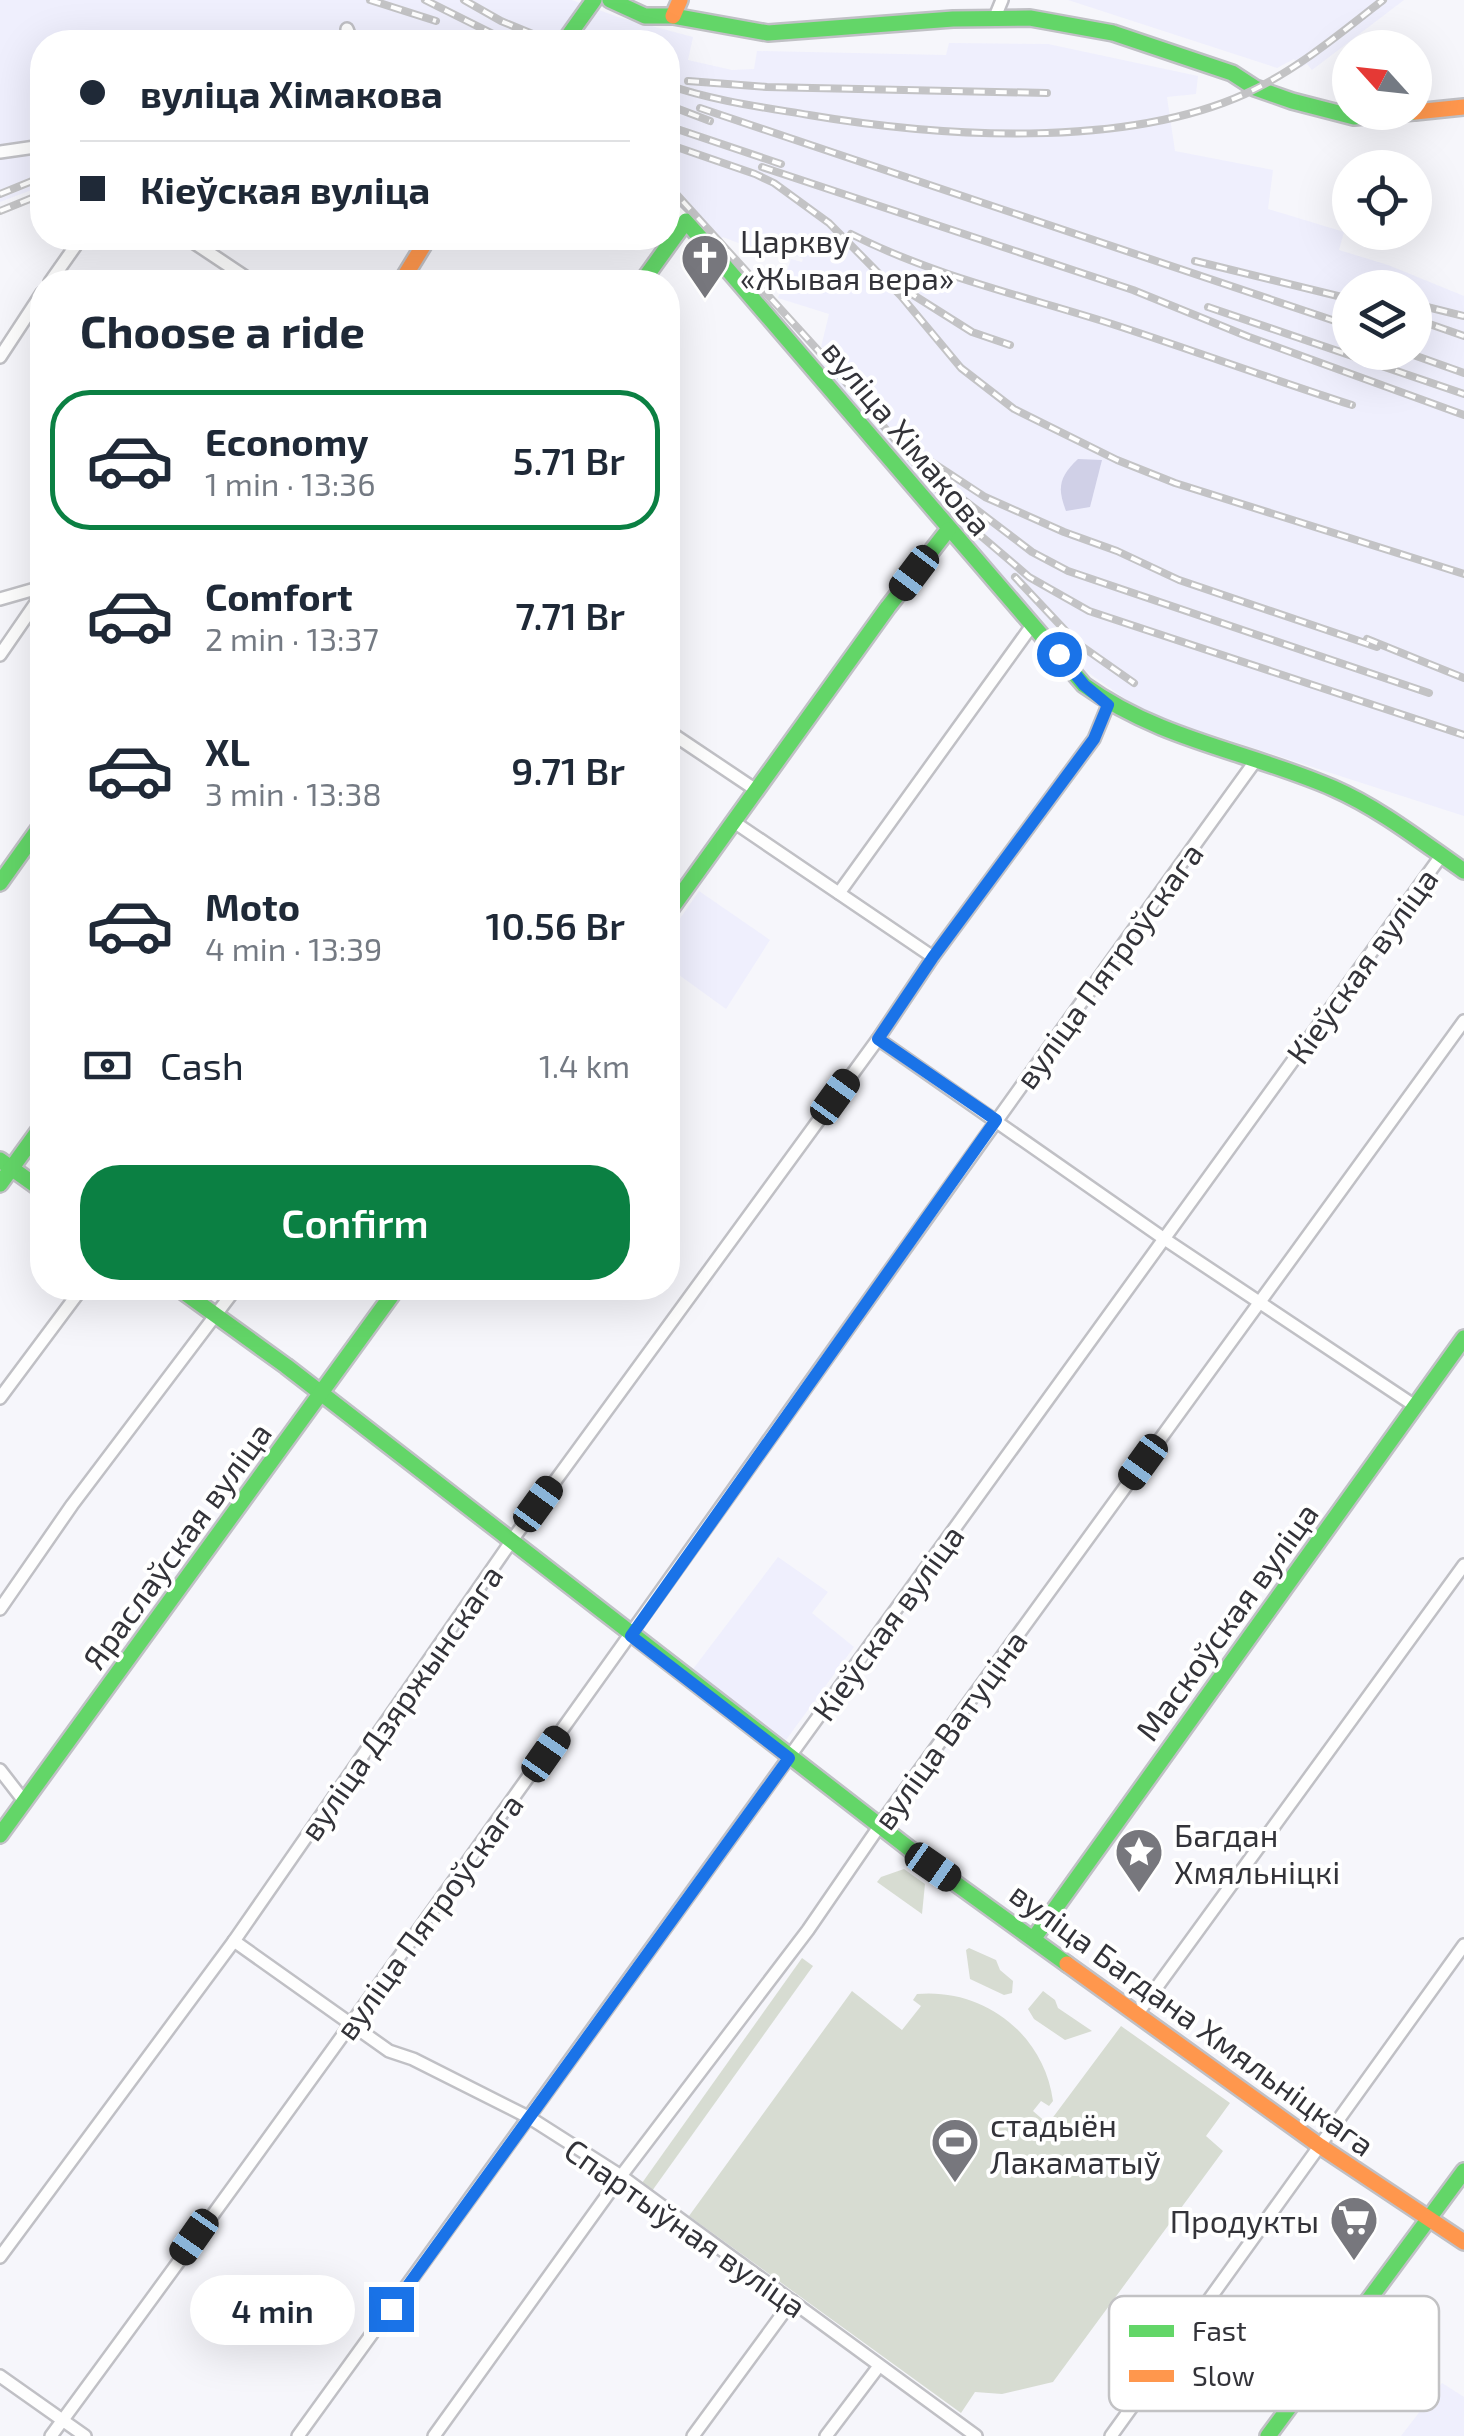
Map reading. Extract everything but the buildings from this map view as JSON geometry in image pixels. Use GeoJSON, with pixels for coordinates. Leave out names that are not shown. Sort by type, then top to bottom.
{"type":"FeatureCollection","features":[{"type":"Feature","properties":{"kind":"street"},"geometry":{"type":"LineString","coordinates":[[573,30],[594,0]]}},
{"type":"Feature","properties":{"kind":"street"},"geometry":{"type":"LineString","coordinates":[[610,0],[645,16],[677,8]]}},
{"type":"Feature","properties":{"kind":"street"},"geometry":{"type":"LineString","coordinates":[[656,0],[768,32],[1030,18],[1113,33],[1232,73],[1255,88],[1292,102],[1332,112]]}},
{"type":"Feature","properties":{"kind":"street"},"geometry":{"type":"LineString","coordinates":[[995,17],[1002,0]]}},
{"type":"Feature","properties":{"kind":"street"},"geometry":{"type":"LineString","coordinates":[[1432,110],[1464,107]]}},
{"type":"Feature","properties":{"kind":"street"},"geometry":{"type":"LineString","coordinates":[[0,152],[30,148]]}},
{"type":"Feature","properties":{"kind":"street","name":"вуліца Хімакова"},"geometry":{"type":"LineString","coordinates":[[680,214],[1084,685],[1108,705],[1153,728],[1337,789],[1464,871]]}},
{"type":"Feature","properties":{"kind":"street"},"geometry":{"type":"LineString","coordinates":[[680,228],[686,220]]}},
{"type":"Feature","properties":{"kind":"street"},"geometry":{"type":"LineString","coordinates":[[205,250],[235,270]]}},
{"type":"Feature","properties":{"kind":"street"},"geometry":{"type":"LineString","coordinates":[[0,356],[30,311]]}},
{"type":"Feature","properties":{"kind":"street"},"geometry":{"type":"LineString","coordinates":[[680,897],[888,606],[948,530]]}},
{"type":"Feature","properties":{"kind":"street"},"geometry":{"type":"LineString","coordinates":[[0,599],[30,593]]}},
{"type":"Feature","properties":{"kind":"street"},"geometry":{"type":"LineString","coordinates":[[0,655],[30,609]]}},
{"type":"Feature","properties":{"kind":"street"},"geometry":{"type":"LineString","coordinates":[[839,893],[1033,624]]}},
{"type":"Feature","properties":{"kind":"street","name":"вуліца Дзяржынскага"},"geometry":{"type":"LineString","coordinates":[[0,2257],[234,1940],[511,1543],[1094,739],[1108,705]]}},
{"type":"Feature","properties":{"kind":"street"},"geometry":{"type":"LineString","coordinates":[[680,739],[756,790]]}},
{"type":"Feature","properties":{"kind":"street","name":"вуліца Пятроўскага"},"geometry":{"type":"LineString","coordinates":[[50,2436],[631,1636],[1256,760]]}},
{"type":"Feature","properties":{"kind":"street"},"geometry":{"type":"LineString","coordinates":[[734,822],[933,957]]}},
{"type":"Feature","properties":{"kind":"street"},"geometry":{"type":"LineString","coordinates":[[0,883],[30,841]]}},
{"type":"Feature","properties":{"kind":"street","name":"Кіеўская вуліца"},"geometry":{"type":"LineString","coordinates":[[298,2436],[1441,856]]}},
{"type":"Feature","properties":{"kind":"street","name":"вуліца Ватуціна"},"geometry":{"type":"LineString","coordinates":[[434,2436],[621,2176],[808,1930],[879,1826],[1464,1021]]}},
{"type":"Feature","properties":{"kind":"street"},"geometry":{"type":"LineString","coordinates":[[878,1039],[1164,1238],[1416,1406]]}},
{"type":"Feature","properties":{"kind":"street"},"geometry":{"type":"LineString","coordinates":[[0,1184],[6,1164],[30,1139]]}},
{"type":"Feature","properties":{"kind":"street"},"geometry":{"type":"LineString","coordinates":[[6,1164],[30,1181]]}},
{"type":"Feature","properties":{"kind":"street"},"geometry":{"type":"LineString","coordinates":[[0,1398],[73,1300]]}},
{"type":"Feature","properties":{"kind":"street","name":"вуліца Багдана Хмяльніцкага"},"geometry":{"type":"LineString","coordinates":[[195,1300],[879,1826],[1320,2146],[1464,2242]]}},
{"type":"Feature","properties":{"kind":"street"},"geometry":{"type":"LineString","coordinates":[[0,1610],[72,1504],[227,1300]]}},
{"type":"Feature","properties":{"kind":"street","name":"Яраслаўская вуліца"},"geometry":{"type":"LineString","coordinates":[[0,1836],[388,1300]]}},
{"type":"Feature","properties":{"kind":"street","name":"Маскоўская вуліца"},"geometry":{"type":"LineString","coordinates":[[1034,1938],[1284,1584],[1464,1338]]}},
{"type":"Feature","properties":{"kind":"street"},"geometry":{"type":"LineString","coordinates":[[1138,2013],[1464,1565]]}},
{"type":"Feature","properties":{"kind":"street"},"geometry":{"type":"LineString","coordinates":[[0,1770],[24,1801]]}},
{"type":"Feature","properties":{"kind":"street","name":"Спартыўная вуліца"},"geometry":{"type":"LineString","coordinates":[[234,1940],[389,2051],[413,2059],[530,2118],[621,2176],[976,2436]]}},
{"type":"Feature","properties":{"kind":"street"},"geometry":{"type":"LineString","coordinates":[[1211,2296],[1464,1945]]}},
{"type":"Feature","properties":{"kind":"street"},"geometry":{"type":"LineString","coordinates":[[1372,2296],[1464,2170]]}},
{"type":"Feature","properties":{"kind":"street"},"geometry":{"type":"LineString","coordinates":[[693,2436],[792,2301]]}},
{"type":"Feature","properties":{"kind":"street"},"geometry":{"type":"LineString","coordinates":[[826,2436],[878,2366]]}},
{"type":"Feature","properties":{"kind":"street"},"geometry":{"type":"LineString","coordinates":[[0,2376],[85,2436]]}},
{"type":"Feature","properties":{"kind":"street"},"geometry":{"type":"LineString","coordinates":[[1110,2436],[1128,2411]]}},
{"type":"Feature","properties":{"kind":"street"},"geometry":{"type":"LineString","coordinates":[[1268,2436],[1287,2411]]}},
{"type":"Feature","properties":{"kind":"shaded area"},"geometry":{"type":"Polygon","coordinates":[[[0,0],[572,0],[667,30],[30,30],[30,191],[0,202],[0,0]]]}},
{"type":"Feature","properties":{"kind":"shaded area"},"geometry":{"type":"Polygon","coordinates":[[[1068,0],[1404,0],[1365,30],[1332,30],[1332,55],[1312,70],[1307,64],[1300,68],[1294,59],[1277,68],[1068,0]]]}},
{"type":"Feature","properties":{"kind":"shaded area"},"geometry":{"type":"Polygon","coordinates":[[[680,34],[693,37],[688,60],[732,70],[754,69],[757,51],[946,55],[949,43],[1048,44],[1198,76],[1196,94],[1167,97],[1175,151],[1273,170],[1268,209],[1332,228],[1332,250],[1400,270],[1332,270],[1332,370],[1432,370],[1432,283],[1464,296],[1464,816],[1145,713],[1083,669],[822,365],[828,350],[821,347],[829,314],[778,298],[791,259],[803,259],[792,254],[771,256],[723,237],[715,244],[680,207],[680,34]]]}},
{"type":"Feature","properties":{"kind":"shaded area"},"geometry":{"type":"Polygon","coordinates":[[[699,891],[770,940],[726,1009],[680,976],[680,919],[699,891]]]}},
{"type":"Feature","properties":{"kind":"shaded area"},"geometry":{"type":"Polygon","coordinates":[[[778,1557],[828,1592],[812,1613],[854,1647],[786,1740],[693,1669],[778,1557]]]}},
{"type":"Feature","properties":{"kind":"shaded area"},"geometry":{"type":"Polygon","coordinates":[[[904,1869],[925,1884],[922,1914],[877,1882],[904,1869]]]}},
{"type":"Feature","properties":{"kind":"shaded area"},"geometry":{"type":"Polygon","coordinates":[[[966,1950],[996,1960],[1000,1970],[1013,1981],[1012,1993],[1004,1995],[970,1979],[966,1950]]]}},
{"type":"Feature","properties":{"kind":"shaded area"},"geometry":{"type":"Polygon","coordinates":[[[802,1958],[813,1966],[652,2191],[642,2183],[802,1958]]]}},
{"type":"Feature","properties":{"kind":"shaded area","name":"стадыён Лакаматыў"},"geometry":{"type":"Polygon","coordinates":[[[852,1991],[902,2030],[921,2006],[913,2000],[917,1994],[965,1999],[1007,2020],[1024,2036],[1047,2077],[1053,2101],[1049,2106],[1041,2101],[1033,2111],[1048,2124],[1121,2026],[1230,2103],[1206,2136],[1223,2151],[1116,2296],[1109,2296],[1109,2306],[1053,2382],[1002,2394],[975,2392],[961,2413],[689,2216],[852,1991]]]}},
{"type":"Feature","properties":{"kind":"shaded area"},"geometry":{"type":"Polygon","coordinates":[[[1043,1991],[1055,2000],[1058,2008],[1092,2031],[1065,2040],[1034,2019],[1028,2009],[1043,1991]]]}},
{"type":"Feature","properties":{"kind":"shaded area"},"geometry":{"type":"Polygon","coordinates":[[[1442,2383],[1464,2397],[1464,2436],[1401,2436],[1420,2411],[1439,2411],[1442,2383]]]}},
{"type":"Feature","properties":{"kind":"water"},"geometry":{"type":"Polygon","coordinates":[[[1078,459],[1102,460],[1090,507],[1066,511],[1062,483],[1078,459]]]}},
{"type":"Feature","properties":{"kind":"railway"},"geometry":{"type":"LineString","coordinates":[[370,0],[436,21]]}},
{"type":"Feature","properties":{"kind":"railway"},"geometry":{"type":"LineString","coordinates":[[425,0],[485,30]]}},
{"type":"Feature","properties":{"kind":"railway"},"geometry":{"type":"LineString","coordinates":[[464,0],[523,30]]}},
{"type":"Feature","properties":{"kind":"railway"},"geometry":{"type":"LineString","coordinates":[[680,88],[755,106],[915,129],[1030,133],[1144,124],[1197,112],[1264,85],[1334,39],[1383,0]]}},
{"type":"Feature","properties":{"kind":"railway"},"geometry":{"type":"LineString","coordinates":[[688,81],[767,87],[1047,93]]}},
{"type":"Feature","properties":{"kind":"railway"},"geometry":{"type":"LineString","coordinates":[[700,108],[1332,320]]}},
{"type":"Feature","properties":{"kind":"railway"},"geometry":{"type":"LineString","coordinates":[[680,110],[710,121]]}},
{"type":"Feature","properties":{"kind":"railway"},"geometry":{"type":"LineString","coordinates":[[680,130],[781,164]]}},
{"type":"Feature","properties":{"kind":"railway"},"geometry":{"type":"LineString","coordinates":[[680,148],[774,183],[829,223],[901,296],[961,368],[1014,409],[1117,460],[1175,483],[1464,574]]}},
{"type":"Feature","properties":{"kind":"railway"},"geometry":{"type":"LineString","coordinates":[[762,167],[1133,290],[1464,415]]}},
{"type":"Feature","properties":{"kind":"railway"},"geometry":{"type":"LineString","coordinates":[[0,194],[30,182]]}},
{"type":"Feature","properties":{"kind":"railway"},"geometry":{"type":"LineString","coordinates":[[680,198],[825,358],[967,524],[1029,577],[1089,611],[1464,735]]}},
{"type":"Feature","properties":{"kind":"railway"},"geometry":{"type":"LineString","coordinates":[[0,211],[30,199]]}},
{"type":"Feature","properties":{"kind":"railway"},"geometry":{"type":"LineString","coordinates":[[851,234],[947,274],[1112,324],[1352,405]]}},
{"type":"Feature","properties":{"kind":"railway"},"geometry":{"type":"LineString","coordinates":[[1195,261],[1332,295]]}},
{"type":"Feature","properties":{"kind":"railway"},"geometry":{"type":"LineString","coordinates":[[907,291],[972,332],[1010,345]]}},
{"type":"Feature","properties":{"kind":"railway"},"geometry":{"type":"LineString","coordinates":[[1208,307],[1464,394]]}},
{"type":"Feature","properties":{"kind":"railway"},"geometry":{"type":"LineString","coordinates":[[1432,308],[1464,316]]}},
{"type":"Feature","properties":{"kind":"railway"},"geometry":{"type":"LineString","coordinates":[[1432,325],[1464,336]]}},
{"type":"Feature","properties":{"kind":"railway"},"geometry":{"type":"LineString","coordinates":[[1432,362],[1464,373]]}},
{"type":"Feature","properties":{"kind":"railway"},"geometry":{"type":"LineString","coordinates":[[915,451],[985,497],[1064,532],[1179,580],[1377,647]]}},
{"type":"Feature","properties":{"kind":"railway"},"geometry":{"type":"LineString","coordinates":[[948,488],[1032,552],[1068,571],[1429,693]]}},
{"type":"Feature","properties":{"kind":"railway"},"geometry":{"type":"LineString","coordinates":[[1015,577],[1077,643],[1134,683]]}},
{"type":"Feature","properties":{"kind":"railway"},"geometry":{"type":"LineString","coordinates":[[1367,639],[1464,678]]}},
{"type":"Feature","properties":{"kind":"traffic: fast"},"geometry":{"type":"LineString","coordinates":[[573,30],[594,0]]}},
{"type":"Feature","properties":{"kind":"traffic: fast"},"geometry":{"type":"LineString","coordinates":[[610,0],[645,16],[673,16],[768,33],[953,19],[1030,18],[1113,33],[1232,73],[1255,88],[1332,111]]}},
{"type":"Feature","properties":{"kind":"traffic: fast"},"geometry":{"type":"LineString","coordinates":[[680,229],[686,221],[1084,685],[1144,720],[1351,796],[1464,871]]}},
{"type":"Feature","properties":{"kind":"traffic: fast"},"geometry":{"type":"LineString","coordinates":[[651,270],[665,250]]}},
{"type":"Feature","properties":{"kind":"traffic: fast"},"geometry":{"type":"LineString","coordinates":[[680,896],[948,530]]}},
{"type":"Feature","properties":{"kind":"traffic: fast"},"geometry":{"type":"LineString","coordinates":[[0,883],[30,841]]}},
{"type":"Feature","properties":{"kind":"traffic: fast"},"geometry":{"type":"LineString","coordinates":[[0,1184],[30,1143]]}},
{"type":"Feature","properties":{"kind":"traffic: fast"},"geometry":{"type":"LineString","coordinates":[[0,1160],[30,1181]]}},
{"type":"Feature","properties":{"kind":"traffic: fast"},"geometry":{"type":"LineString","coordinates":[[195,1300],[286,1366],[933,1867],[1067,1964]]}},
{"type":"Feature","properties":{"kind":"traffic: fast"},"geometry":{"type":"LineString","coordinates":[[0,1835],[388,1300]]}},
{"type":"Feature","properties":{"kind":"traffic: fast"},"geometry":{"type":"LineString","coordinates":[[1034,1938],[1464,1338]]}},
{"type":"Feature","properties":{"kind":"traffic: fast"},"geometry":{"type":"LineString","coordinates":[[1372,2296],[1464,2171]]}},
{"type":"Feature","properties":{"kind":"traffic: fast"},"geometry":{"type":"LineString","coordinates":[[1268,2436],[1286,2411]]}},
{"type":"Feature","properties":{"kind":"traffic: slow"},"geometry":{"type":"LineString","coordinates":[[673,16],[680,0]]}},
{"type":"Feature","properties":{"kind":"traffic: slow"},"geometry":{"type":"LineString","coordinates":[[1432,110],[1464,107]]}},
{"type":"Feature","properties":{"kind":"traffic: slow"},"geometry":{"type":"LineString","coordinates":[[408,270],[421,250]]}},
{"type":"Feature","properties":{"kind":"traffic: slow"},"geometry":{"type":"LineString","coordinates":[[1067,1964],[1320,2146],[1464,2242]]}},
{"type":"Feature","properties":{"kind":"place","name":"Царкву «Жывая вера»"},"geometry":{"type":"Point","coordinates":[705,300]}},
{"type":"Feature","properties":{"kind":"place","name":"Багдан Хмяльніцкі"},"geometry":{"type":"Point","coordinates":[1139,1894]}},
{"type":"Feature","properties":{"kind":"place","name":"стадыён Лакаматыў"},"geometry":{"type":"Point","coordinates":[955,2184]}},
{"type":"Feature","properties":{"kind":"place","name":"Продукты"},"geometry":{"type":"Point","coordinates":[1354,2262]}},
{"type":"Feature","properties":{"kind":"route"},"geometry":{"type":"LineString","coordinates":[[391,2309],[789,1758],[631,1636],[996,1120],[878,1039],[933,957],[1094,739],[1108,705],[1084,685],[1059,654]]}}]}
